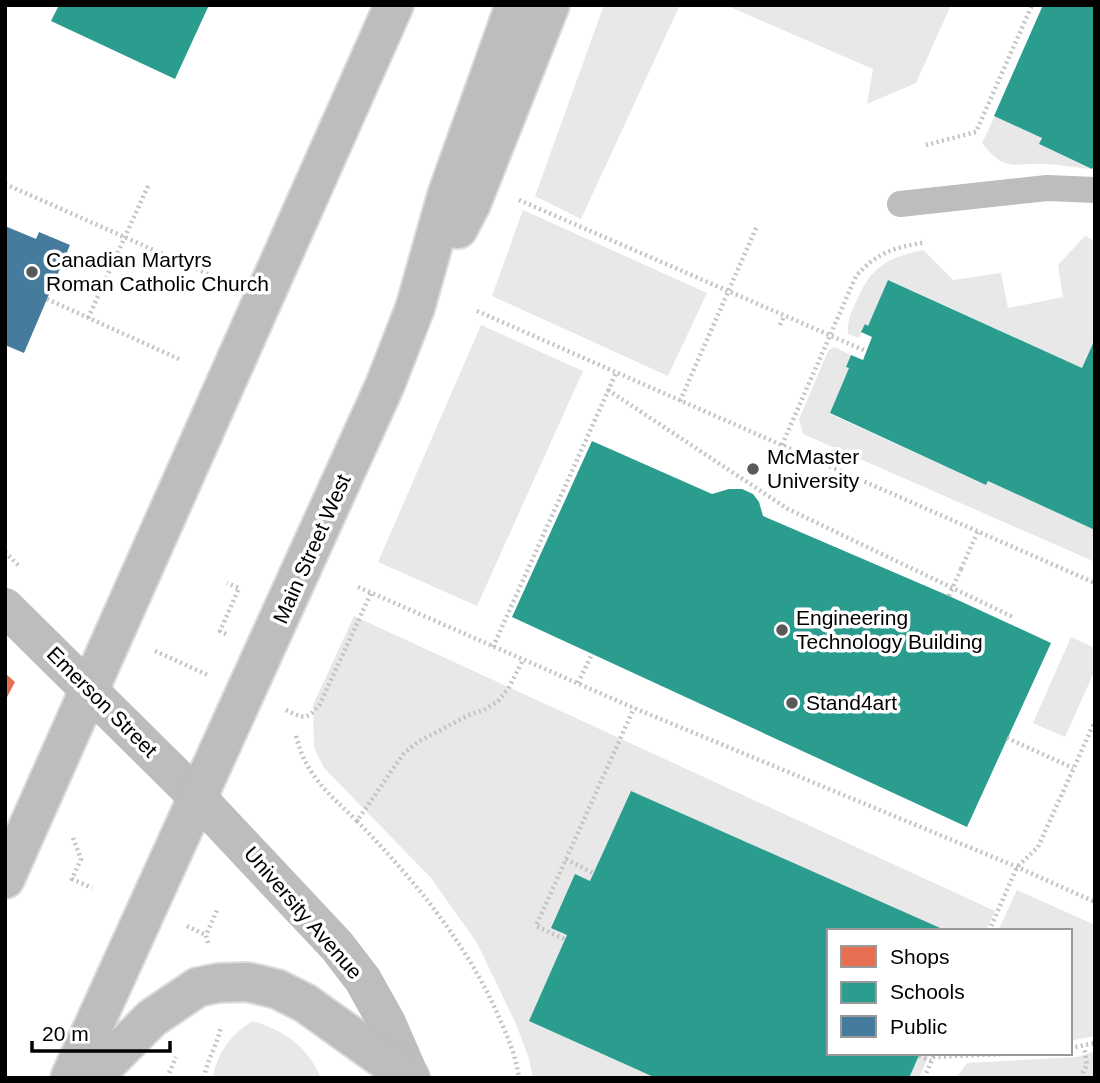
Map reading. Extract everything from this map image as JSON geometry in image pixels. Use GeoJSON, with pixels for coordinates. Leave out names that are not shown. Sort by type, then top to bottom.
{"type":"FeatureCollection","features":[{"type":"Feature","properties":{"kind":"main road"},"geometry":{"type":"LineString","coordinates":[[5,879],[394,5]]}},
{"type":"Feature","properties":{"kind":"main road","name":"Main Street West"},"geometry":{"type":"LineString","coordinates":[[70,1078],[385,385],[415,308],[447,195],[515,5]]}},
{"type":"Feature","properties":{"kind":"main road"},"geometry":{"type":"LineString","coordinates":[[415,308],[471,204],[550,5]]}},
{"type":"Feature","properties":{"kind":"main road","name":"Emerson Street"},"geometry":{"type":"LineString","coordinates":[[5,607],[198,798]]}},
{"type":"Feature","properties":{"kind":"main road","name":"University Avenue"},"geometry":{"type":"LineString","coordinates":[[198,798],[337,946],[357,972],[387,1023],[410,1078]]}},
{"type":"Feature","properties":{"kind":"main road"},"geometry":{"type":"LineString","coordinates":[[92,1078],[152,1018],[198,987],[228,982],[247,982],[277,989],[305,1003],[410,1078]]}},
{"type":"Feature","properties":{"kind":"lane"},"geometry":{"type":"LineString","coordinates":[[900,204],[1047,188],[1095,190]]}},
{"type":"Feature","properties":{"kind":"path"},"geometry":{"type":"LineString","coordinates":[[926,145],[976,132],[1032,5]]}},
{"type":"Feature","properties":{"kind":"path"},"geometry":{"type":"LineString","coordinates":[[5,184],[219,279]]}},
{"type":"Feature","properties":{"kind":"path"},"geometry":{"type":"LineString","coordinates":[[88,318],[149,184]]}},
{"type":"Feature","properties":{"kind":"path"},"geometry":{"type":"LineString","coordinates":[[519,200],[866,351]]}},
{"type":"Feature","properties":{"kind":"path"},"geometry":{"type":"LineString","coordinates":[[680,401],[757,226]]}},
{"type":"Feature","properties":{"kind":"path"},"geometry":{"type":"LineString","coordinates":[[782,445],[856,276],[869,261],[886,251],[931,241]]}},
{"type":"Feature","properties":{"kind":"path"},"geometry":{"type":"LineString","coordinates":[[47,299],[181,360]]}},
{"type":"Feature","properties":{"kind":"path"},"geometry":{"type":"LineString","coordinates":[[477,311],[1095,583]]}},
{"type":"Feature","properties":{"kind":"path"},"geometry":{"type":"LineString","coordinates":[[780,325],[784,316]]}},
{"type":"Feature","properties":{"kind":"path"},"geometry":{"type":"LineString","coordinates":[[493,646],[616,373]]}},
{"type":"Feature","properties":{"kind":"path"},"geometry":{"type":"LineString","coordinates":[[608,390],[788,509],[1013,617]]}},
{"type":"Feature","properties":{"kind":"path"},"geometry":{"type":"LineString","coordinates":[[949,596],[978,531]]}},
{"type":"Feature","properties":{"kind":"path"},"geometry":{"type":"LineString","coordinates":[[5,552],[25,571]]}},
{"type":"Feature","properties":{"kind":"path"},"geometry":{"type":"LineString","coordinates":[[228,583],[239,588],[220,631],[229,636]]}},
{"type":"Feature","properties":{"kind":"path"},"geometry":{"type":"LineString","coordinates":[[358,587],[634,708],[1095,902]]}},
{"type":"Feature","properties":{"kind":"path"},"geometry":{"type":"LineString","coordinates":[[115,633],[301,717],[311,715],[320,704],[371,593]]}},
{"type":"Feature","properties":{"kind":"path"},"geometry":{"type":"LineString","coordinates":[[578,683],[592,654]]}},
{"type":"Feature","properties":{"kind":"path"},"geometry":{"type":"LineString","coordinates":[[357,821],[404,753],[418,742],[498,701],[508,690],[523,660]]}},
{"type":"Feature","properties":{"kind":"path"},"geometry":{"type":"LineString","coordinates":[[564,939],[536,926],[634,708]]}},
{"type":"Feature","properties":{"kind":"path"},"geometry":{"type":"LineString","coordinates":[[990,929],[1017,867],[1038,847],[1095,721]]}},
{"type":"Feature","properties":{"kind":"path"},"geometry":{"type":"LineString","coordinates":[[296,736],[301,755],[325,791],[403,870],[449,928],[486,988],[517,1059],[519,1078]]}},
{"type":"Feature","properties":{"kind":"path"},"geometry":{"type":"LineString","coordinates":[[1087,737],[1095,736]]}},
{"type":"Feature","properties":{"kind":"path"},"geometry":{"type":"LineString","coordinates":[[1007,738],[1073,768]]}},
{"type":"Feature","properties":{"kind":"path"},"geometry":{"type":"LineString","coordinates":[[71,834],[81,859],[72,879],[92,888]]}},
{"type":"Feature","properties":{"kind":"path"},"geometry":{"type":"LineString","coordinates":[[566,859],[593,873]]}},
{"type":"Feature","properties":{"kind":"path"},"geometry":{"type":"LineString","coordinates":[[186,926],[206,934],[218,908]]}},
{"type":"Feature","properties":{"kind":"path"},"geometry":{"type":"LineString","coordinates":[[204,1078],[221,1024]]}},
{"type":"Feature","properties":{"kind":"path"},"geometry":{"type":"LineString","coordinates":[[1072,1048],[1095,1043]]}},
{"type":"Feature","properties":{"kind":"path"},"geometry":{"type":"LineString","coordinates":[[167,1078],[182,1046]]}},
{"type":"Feature","properties":{"kind":"path"},"geometry":{"type":"LineString","coordinates":[[1081,1078],[1087,1065],[1084,1047]]}},
{"type":"Feature","properties":{"kind":"path"},"geometry":{"type":"LineString","coordinates":[[919,1056],[980,1055]]}},
{"type":"Feature","properties":{"kind":"path"},"geometry":{"type":"LineString","coordinates":[[924,1078],[933,1057]]}},
{"type":"Feature","properties":{"kind":"shaded area"},"geometry":{"type":"Polygon","coordinates":[[[604,5],[680,5],[581,219],[535,196],[604,5]]]}},
{"type":"Feature","properties":{"kind":"shaded area"},"geometry":{"type":"Polygon","coordinates":[[[725,5],[951,5],[916,83],[867,104],[873,69],[725,5]]]}},
{"type":"Feature","properties":{"kind":"shaded area"},"geometry":{"type":"Polygon","coordinates":[[[995,116],[1042,138],[1040,145],[1092,169],[1004,163],[982,143],[995,116]]]}},
{"type":"Feature","properties":{"kind":"shaded area"},"geometry":{"type":"Polygon","coordinates":[[[523,210],[707,293],[668,376],[492,296],[523,210]]]}},
{"type":"Feature","properties":{"kind":"shaded area"},"geometry":{"type":"Polygon","coordinates":[[[1085,236],[1095,241],[1095,339],[1082,368],[889,280],[868,326],[865,325],[859,338],[848,334],[851,314],[862,290],[874,272],[889,261],[923,250],[953,280],[1001,273],[1008,308],[1063,297],[1058,265],[1085,236]]]}},
{"type":"Feature","properties":{"kind":"shaded area"},"geometry":{"type":"Polygon","coordinates":[[[481,325],[583,371],[477,606],[378,562],[481,325]]]}},
{"type":"Feature","properties":{"kind":"shaded area"},"geometry":{"type":"Polygon","coordinates":[[[834,347],[851,355],[847,366],[849,368],[830,414],[986,485],[988,481],[1095,530],[1095,562],[803,434],[799,419],[828,351],[834,347]]]}},
{"type":"Feature","properties":{"kind":"shaded area"},"geometry":{"type":"Polygon","coordinates":[[[354,616],[995,911],[987,929],[827,929],[827,1055],[929,1055],[919,1078],[533,1078],[516,1024],[477,943],[431,878],[324,768],[314,748],[313,705],[354,616]]]}},
{"type":"Feature","properties":{"kind":"shaded area"},"geometry":{"type":"Polygon","coordinates":[[[1071,637],[1095,648],[1095,670],[1065,737],[1033,723],[1071,637]]]}},
{"type":"Feature","properties":{"kind":"shaded area"},"geometry":{"type":"Polygon","coordinates":[[[1017,890],[1095,925],[1095,1036],[1072,1041],[1072,929],[999,929],[1017,890]]]}},
{"type":"Feature","properties":{"kind":"shaded area"},"geometry":{"type":"Polygon","coordinates":[[[253,1021],[276,1030],[294,1042],[309,1057],[321,1078],[213,1078],[226,1045],[253,1021]]]}},
{"type":"Feature","properties":{"kind":"shaded area"},"geometry":{"type":"Polygon","coordinates":[[[1095,1051],[1095,1078],[956,1078],[967,1063],[1077,1057],[1095,1051]]]}},
{"type":"Feature","properties":{"kind":"building: Shops"},"geometry":{"type":"Polygon","coordinates":[[[5,673],[15,682],[5,701],[5,673]]]}},
{"type":"Feature","properties":{"kind":"building: Schools"},"geometry":{"type":"Polygon","coordinates":[[[59,5],[209,5],[175,79],[51,21],[59,5]]]}},
{"type":"Feature","properties":{"kind":"building: Schools"},"geometry":{"type":"Polygon","coordinates":[[[1043,5],[1095,5],[1095,164],[1092,169],[1039,144],[1042,138],[994,116],[1043,5]]]}},
{"type":"Feature","properties":{"kind":"building: Schools"},"geometry":{"type":"Polygon","coordinates":[[[888,280],[1082,368],[1095,339],[1095,530],[988,481],[986,485],[830,413],[849,368],[846,367],[851,355],[863,360],[872,337],[861,332],[865,324],[868,326],[888,280]]]}},
{"type":"Feature","properties":{"kind":"building: Schools","name":"Engineering Technology Building"},"geometry":{"type":"Polygon","coordinates":[[[592,441],[712,494],[729,489],[742,489],[753,494],[759,502],[763,516],[1051,643],[967,827],[512,617],[592,441]]]}},
{"type":"Feature","properties":{"kind":"building: Schools"},"geometry":{"type":"Polygon","coordinates":[[[631,791],[942,929],[827,929],[827,1055],[919,1055],[909,1078],[656,1078],[529,1021],[567,935],[551,928],[575,874],[590,881],[631,791]]]}},
{"type":"Feature","properties":{"kind":"building: Public","name":"Canadian Martyrs Roman Catholic Church"},"geometry":{"type":"Polygon","coordinates":[[[5,226],[36,239],[39,232],[70,245],[24,353],[5,345],[5,226]]]}},
{"type":"Feature","properties":{"kind":"place","name":"Canadian Martyrs Roman Catholic Church"},"geometry":{"type":"Point","coordinates":[32,272]}},
{"type":"Feature","properties":{"kind":"place","name":"McMaster University"},"geometry":{"type":"Point","coordinates":[753,469]}},
{"type":"Feature","properties":{"kind":"place","name":"Engineering Technology Building"},"geometry":{"type":"Point","coordinates":[782,630]}},
{"type":"Feature","properties":{"kind":"place","name":"Stand4art"},"geometry":{"type":"Point","coordinates":[792,703]}}]}
